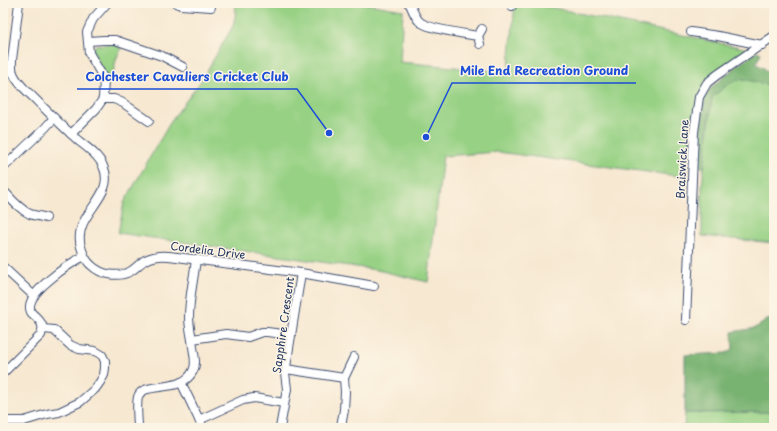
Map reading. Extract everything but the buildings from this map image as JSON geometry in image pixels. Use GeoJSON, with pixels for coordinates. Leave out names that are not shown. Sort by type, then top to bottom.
{"type":"FeatureCollection","features":[{"type":"Feature","properties":{"kind":"street"},"geometry":{"type":"LineString","coordinates":[[3,373],[41,335],[43,329],[41,322],[30,312],[29,303],[56,274],[84,256],[79,241],[80,233],[83,223],[102,193],[106,178],[100,161],[54,118],[13,74],[14,39],[19,3]]}},
{"type":"Feature","properties":{"kind":"street"},"geometry":{"type":"LineString","coordinates":[[71,134],[96,109],[103,99],[104,79],[89,53],[87,32],[93,18],[107,3]]}},
{"type":"Feature","properties":{"kind":"street"},"geometry":{"type":"LineString","coordinates":[[176,3],[181,5],[211,7]]}},
{"type":"Feature","properties":{"kind":"street"},"geometry":{"type":"LineString","coordinates":[[408,3],[410,4],[419,22],[451,32],[480,36]]}},
{"type":"Feature","properties":{"kind":"street"},"geometry":{"type":"LineString","coordinates":[[691,32],[762,44]]}},
{"type":"Feature","properties":{"kind":"street","name":"Braiswick Lane"},"geometry":{"type":"LineString","coordinates":[[686,320],[694,132],[699,97],[707,83],[774,36]]}},
{"type":"Feature","properties":{"kind":"street"},"geometry":{"type":"LineString","coordinates":[[88,41],[115,40],[162,56],[182,66]]}},
{"type":"Feature","properties":{"kind":"street"},"geometry":{"type":"LineString","coordinates":[[103,99],[114,99],[123,103],[149,121]]}},
{"type":"Feature","properties":{"kind":"street"},"geometry":{"type":"LineString","coordinates":[[3,168],[54,118]]}},
{"type":"Feature","properties":{"kind":"street"},"geometry":{"type":"LineString","coordinates":[[3,190],[16,204],[26,211],[46,218]]}},
{"type":"Feature","properties":{"kind":"street","name":"Cordelia Drive"},"geometry":{"type":"LineString","coordinates":[[84,256],[97,270],[115,274],[130,272],[142,262],[151,258],[157,256],[169,256],[301,273],[374,286]]}},
{"type":"Feature","properties":{"kind":"street"},"geometry":{"type":"LineString","coordinates":[[138,428],[138,398],[141,392],[148,388],[169,386],[181,382],[189,377],[194,369],[195,360],[189,318],[196,259]]}},
{"type":"Feature","properties":{"kind":"street"},"geometry":{"type":"LineString","coordinates":[[3,267],[34,296]]}},
{"type":"Feature","properties":{"kind":"street","name":"Sapphire Crescent"},"geometry":{"type":"LineString","coordinates":[[280,428],[287,389],[285,374],[301,273]]}},
{"type":"Feature","properties":{"kind":"street"},"geometry":{"type":"LineString","coordinates":[[6,421],[24,421],[59,412],[85,398],[95,389],[104,375],[105,361],[102,355],[95,351],[79,349],[70,345],[54,330],[43,329]]}},
{"type":"Feature","properties":{"kind":"street"},"geometry":{"type":"LineString","coordinates":[[192,339],[226,334],[248,337],[262,332],[291,335]]}},
{"type":"Feature","properties":{"kind":"street"},"geometry":{"type":"LineString","coordinates":[[342,426],[345,392],[344,378],[354,357]]}},
{"type":"Feature","properties":{"kind":"street"},"geometry":{"type":"LineString","coordinates":[[286,369],[344,378]]}},
{"type":"Feature","properties":{"kind":"street"},"geometry":{"type":"LineString","coordinates":[[181,382],[203,428]]}},
{"type":"Feature","properties":{"kind":"street"},"geometry":{"type":"LineString","coordinates":[[199,420],[243,400],[254,398],[284,403]]}},
{"type":"Feature","properties":{"kind":"green space"},"geometry":{"type":"Polygon","coordinates":[[[235,3],[362,3],[403,10],[400,62],[495,71],[508,76],[515,3],[531,3],[748,49],[711,75],[692,130],[685,177],[498,152],[443,156],[428,282],[377,270],[118,233],[124,203],[173,118],[201,81],[233,26],[236,12],[235,3]]]}},
{"type":"Feature","properties":{"kind":"green space"},"geometry":{"type":"Polygon","coordinates":[[[112,44],[122,48],[117,57],[114,71],[107,79],[94,54],[93,48],[96,45],[112,44]]]}},
{"type":"Feature","properties":{"kind":"green space"},"geometry":{"type":"Polygon","coordinates":[[[757,51],[761,53],[756,64],[774,76],[774,86],[743,79],[731,82],[712,97],[704,168],[696,164],[705,96],[712,87],[728,73],[757,51]]]}},
{"type":"Feature","properties":{"kind":"green space"},"geometry":{"type":"Polygon","coordinates":[[[743,79],[774,86],[774,243],[702,236],[702,184],[712,97],[731,82],[743,79]]]}},
{"type":"Feature","properties":{"kind":"green space"},"geometry":{"type":"Polygon","coordinates":[[[774,319],[774,412],[685,413],[685,355],[726,353],[731,351],[733,348],[732,332],[757,327],[767,320],[774,319]]]}},
{"type":"Feature","properties":{"kind":"green space"},"geometry":{"type":"Polygon","coordinates":[[[774,412],[774,428],[684,428],[685,413],[774,412]]]}},
{"type":"Feature","properties":{"kind":"place","name":"Colchester Cavaliers Cricket Club"},"geometry":{"type":"Point","coordinates":[329,133]}},
{"type":"Feature","properties":{"kind":"place","name":"Mile End Recreation Ground"},"geometry":{"type":"Point","coordinates":[426,137]}}]}
